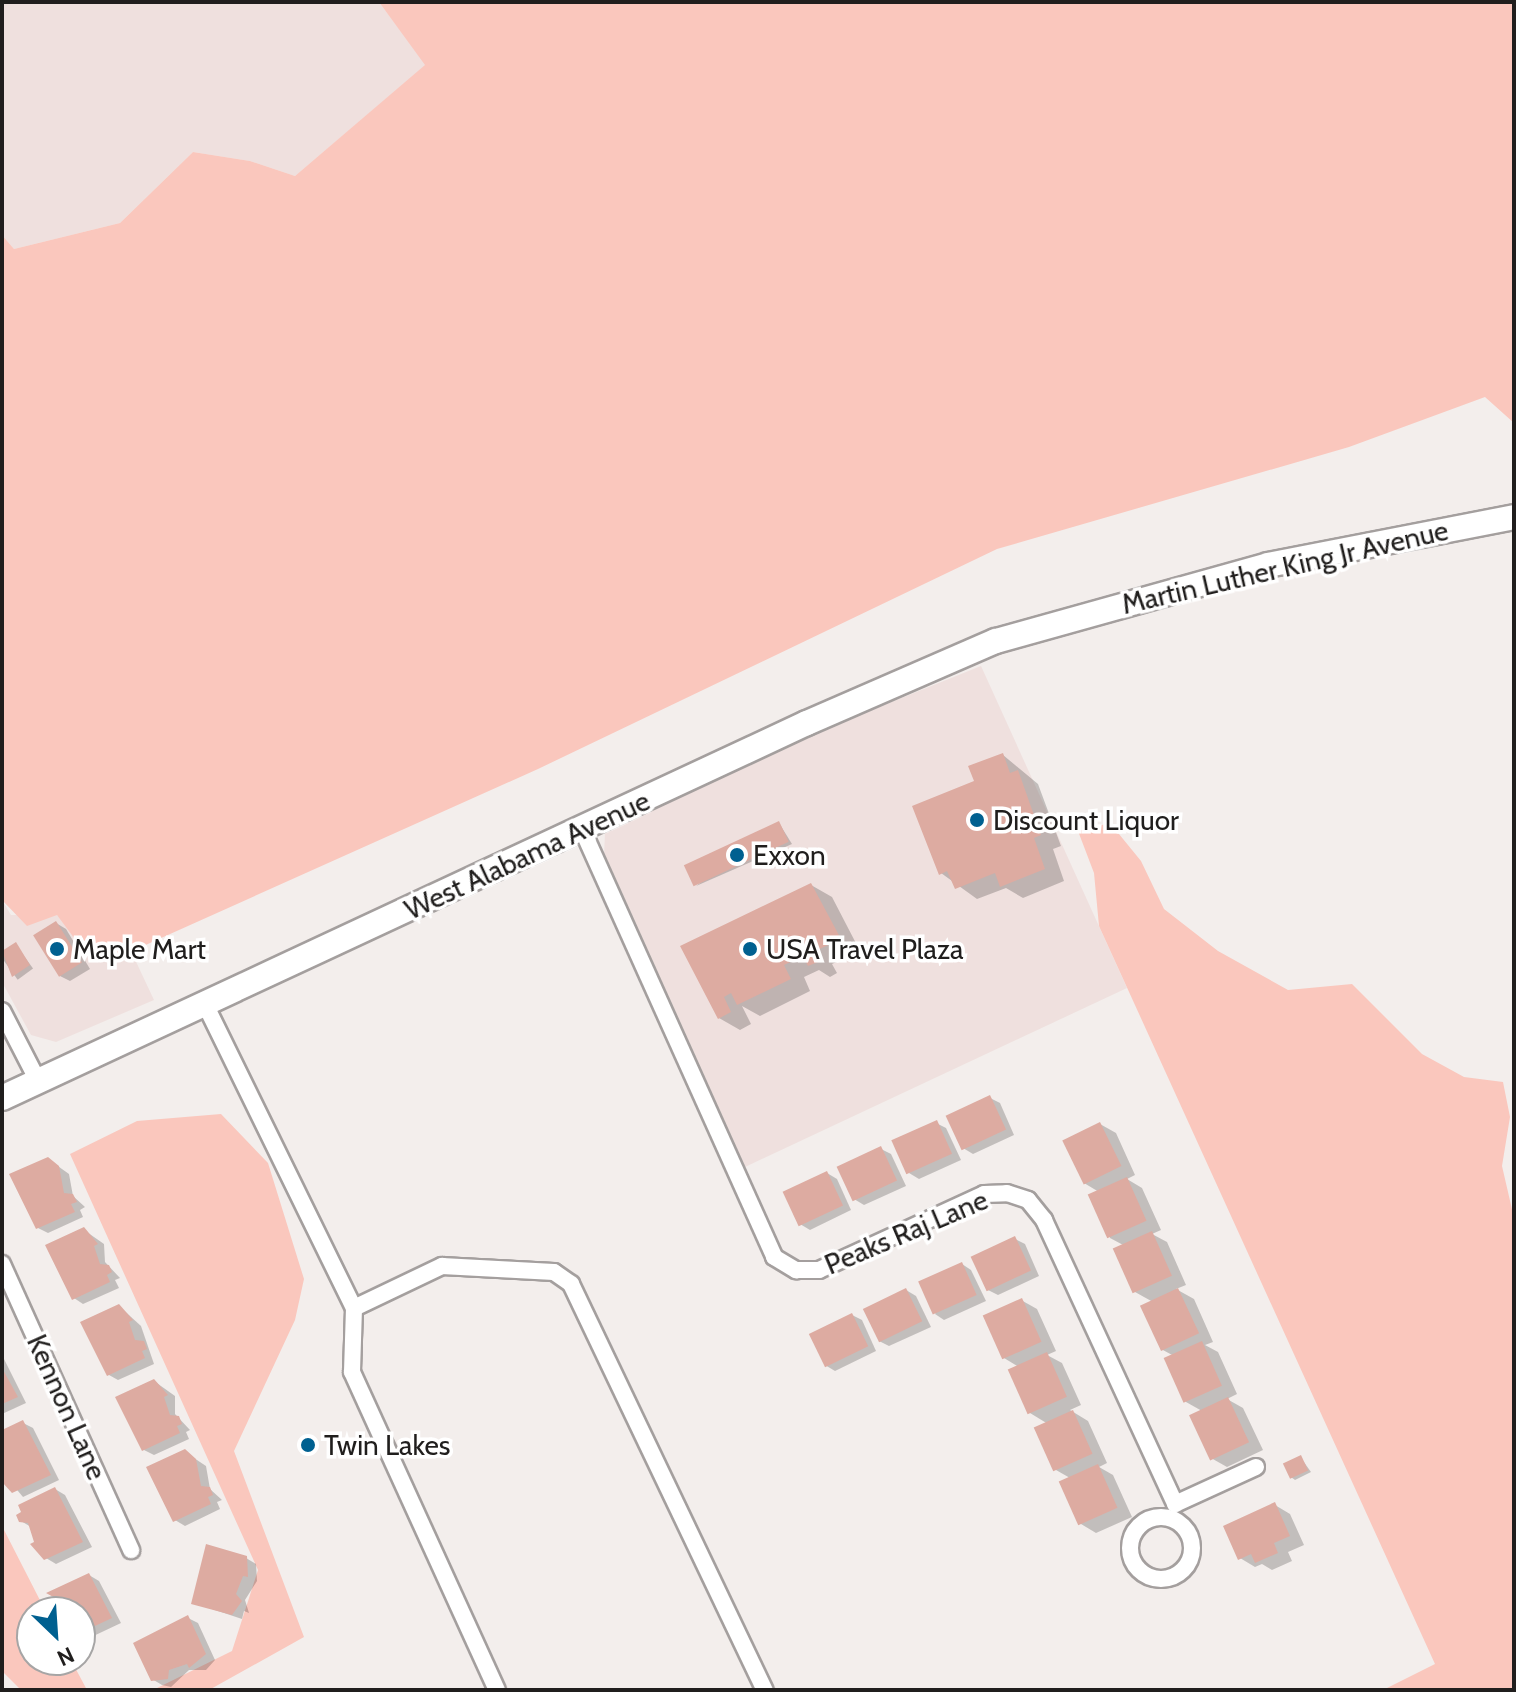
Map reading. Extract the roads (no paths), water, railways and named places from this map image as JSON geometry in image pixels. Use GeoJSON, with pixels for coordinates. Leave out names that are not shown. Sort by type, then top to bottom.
{"type":"FeatureCollection","features":[{"type":"Feature","properties":{"kind":"main road","name":"Martin Luther King Jr Avenue"},"geometry":{"type":"LineString","coordinates":[[1057,623],[1268,565],[1514,517]]}},
{"type":"Feature","properties":{"kind":"main road","name":"West Alabama Avenue"},"geometry":{"type":"LineString","coordinates":[[2,1098],[996,641],[1057,623]]}},
{"type":"Feature","properties":{"kind":"street","name":"Peaks Raj Lane"},"geometry":{"type":"LineString","coordinates":[[582,829],[774,1257],[796,1270],[827,1269],[984,1194],[1007,1193],[1028,1200],[1044,1220],[1173,1511],[1256,1467]]}},
{"type":"Feature","properties":{"kind":"street"},"geometry":{"type":"LineString","coordinates":[[205,1004],[354,1308],[352,1372],[492,1688]]}},
{"type":"Feature","properties":{"kind":"street"},"geometry":{"type":"LineString","coordinates":[[2,1011],[38,1081]]}},
{"type":"Feature","properties":{"kind":"street","name":"Kennon Lane"},"geometry":{"type":"LineString","coordinates":[[2,1264],[131,1550]]}},
{"type":"Feature","properties":{"kind":"street"},"geometry":{"type":"LineString","coordinates":[[354,1308],[442,1266],[554,1272],[571,1284],[765,1690]]}},
{"type":"Feature","properties":{"kind":"place","name":"Discount Liquor"},"geometry":{"type":"Point","coordinates":[977,820]}},
{"type":"Feature","properties":{"kind":"place","name":"Exxon"},"geometry":{"type":"Point","coordinates":[737,855]}},
{"type":"Feature","properties":{"kind":"place","name":"Maple Mart"},"geometry":{"type":"Point","coordinates":[57,949]}},
{"type":"Feature","properties":{"kind":"place","name":"USA Travel Plaza"},"geometry":{"type":"Point","coordinates":[750,949]}},
{"type":"Feature","properties":{"kind":"place","name":"Twin Lakes"},"geometry":{"type":"Point","coordinates":[308,1445]}}]}
